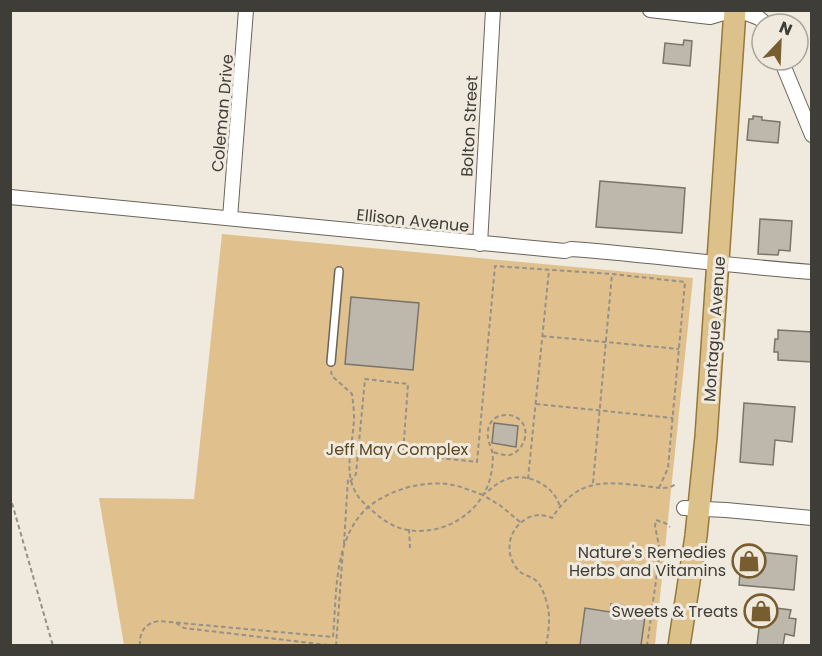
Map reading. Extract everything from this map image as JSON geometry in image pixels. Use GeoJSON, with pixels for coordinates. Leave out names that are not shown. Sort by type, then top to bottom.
{"type":"FeatureCollection","features":[{"type":"Feature","properties":{"kind":"main road","name":"Montague Avenue"},"geometry":{"type":"LineString","coordinates":[[679,645],[691,509],[718,263],[736,10]]}},
{"type":"Feature","properties":{"kind":"street","name":"Coleman Drive"},"geometry":{"type":"LineString","coordinates":[[230,218],[246,10]]}},
{"type":"Feature","properties":{"kind":"street","name":"Bolton Street"},"geometry":{"type":"LineString","coordinates":[[480,244],[493,10]]}},
{"type":"Feature","properties":{"kind":"street"},"geometry":{"type":"LineString","coordinates":[[650,10],[710,17],[736,10]]}},
{"type":"Feature","properties":{"kind":"street"},"geometry":{"type":"LineString","coordinates":[[786,72],[812,135]]}},
{"type":"Feature","properties":{"kind":"street","name":"Ellison Avenue"},"geometry":{"type":"LineString","coordinates":[[10,197],[480,244],[639,254],[812,272]]}},
{"type":"Feature","properties":{"kind":"street"},"geometry":{"type":"LineString","coordinates":[[691,509],[812,518]]}},
{"type":"Feature","properties":{"kind":"lane"},"geometry":{"type":"LineString","coordinates":[[331,362],[339,271]]}},
{"type":"Feature","properties":{"kind":"path"},"geometry":{"type":"LineString","coordinates":[[350,482],[356,474],[365,379],[408,384],[403,454],[477,462],[495,266],[612,274],[685,282],[668,468],[659,488]]}},
{"type":"Feature","properties":{"kind":"path"},"geometry":{"type":"LineString","coordinates":[[528,478],[549,270]]}},
{"type":"Feature","properties":{"kind":"path"},"geometry":{"type":"LineString","coordinates":[[593,484],[612,274]]}},
{"type":"Feature","properties":{"kind":"path"},"geometry":{"type":"LineString","coordinates":[[542,336],[679,350]]}},
{"type":"Feature","properties":{"kind":"path"},"geometry":{"type":"LineString","coordinates":[[175,622],[184,628],[336,645],[354,418],[352,394],[332,376],[331,362]]}},
{"type":"Feature","properties":{"kind":"path"},"geometry":{"type":"LineString","coordinates":[[536,404],[673,418]]}},
{"type":"Feature","properties":{"kind":"path"},"geometry":{"type":"LineString","coordinates":[[483,495],[490,478],[492,452],[488,443],[490,422],[500,416],[509,415],[523,423],[526,430],[519,449],[506,456],[492,452]]}},
{"type":"Feature","properties":{"kind":"path"},"geometry":{"type":"LineString","coordinates":[[349,470],[350,482],[361,500],[384,520],[409,530],[444,528],[467,514],[483,495],[505,480],[512,478],[528,478],[549,488],[558,499],[560,507]]}},
{"type":"Feature","properties":{"kind":"path"},"geometry":{"type":"LineString","coordinates":[[140,645],[141,633],[146,626],[154,622],[333,637],[341,552],[356,521],[368,507],[390,493],[402,489],[432,484],[454,486],[483,495],[520,522]]}},
{"type":"Feature","properties":{"kind":"path"},"geometry":{"type":"LineString","coordinates":[[546,645],[550,623],[546,599],[537,580],[519,572],[509,551],[509,540],[520,522],[536,515],[552,518],[560,507],[580,489],[593,484],[665,489],[676,484]]}},
{"type":"Feature","properties":{"kind":"path"},"geometry":{"type":"LineString","coordinates":[[10,496],[53,645]]}},
{"type":"Feature","properties":{"kind":"path"},"geometry":{"type":"LineString","coordinates":[[647,645],[660,551],[656,520],[670,527]]}},
{"type":"Feature","properties":{"kind":"path"},"geometry":{"type":"LineString","coordinates":[[409,530],[410,548]]}},
{"type":"Feature","properties":{"kind":"green space","name":"Jeff May Complex"},"geometry":{"type":"Polygon","coordinates":[[[222,234],[693,278],[655,645],[124,645],[99,498],[194,499],[222,234]]]}},
{"type":"Feature","properties":{"kind":"building"},"geometry":{"type":"Polygon","coordinates":[[[684,40],[692,41],[690,66],[663,63],[665,43],[683,45],[684,40]]]}},
{"type":"Feature","properties":{"kind":"building"},"geometry":{"type":"Polygon","coordinates":[[[753,116],[762,117],[762,120],[780,122],[778,143],[747,140],[749,119],[753,119],[753,116]]]}},
{"type":"Feature","properties":{"kind":"building"},"geometry":{"type":"Polygon","coordinates":[[[600,181],[685,188],[682,233],[596,227],[600,181]]]}},
{"type":"Feature","properties":{"kind":"building"},"geometry":{"type":"Polygon","coordinates":[[[760,219],[792,221],[790,251],[779,250],[778,255],[758,254],[760,219]]]}},
{"type":"Feature","properties":{"kind":"building"},"geometry":{"type":"Polygon","coordinates":[[[351,297],[419,303],[413,370],[345,364],[351,297]]]}},
{"type":"Feature","properties":{"kind":"building"},"geometry":{"type":"Polygon","coordinates":[[[778,330],[812,332],[812,362],[778,360],[778,352],[774,352],[778,330]]]}},
{"type":"Feature","properties":{"kind":"building"},"geometry":{"type":"Polygon","coordinates":[[[744,403],[795,407],[792,442],[775,440],[773,465],[740,462],[744,403]]]}},
{"type":"Feature","properties":{"kind":"building"},"geometry":{"type":"Polygon","coordinates":[[[494,423],[518,426],[516,447],[492,443],[494,423]]]}},
{"type":"Feature","properties":{"kind":"building"},"geometry":{"type":"Polygon","coordinates":[[[742,550],[797,556],[794,590],[739,585],[742,550]]]}},
{"type":"Feature","properties":{"kind":"building"},"geometry":{"type":"Polygon","coordinates":[[[611,604],[646,609],[641,645],[580,645],[585,608],[610,612],[611,604]]]}},
{"type":"Feature","properties":{"kind":"building"},"geometry":{"type":"Polygon","coordinates":[[[768,607],[791,610],[789,618],[796,619],[794,636],[785,634],[783,645],[757,645],[760,620],[767,621],[768,607]]]}},
{"type":"Feature","properties":{"kind":"place","name":"Nature's Remedies Herbs and Vitamins"},"geometry":{"type":"Point","coordinates":[749,561]}},
{"type":"Feature","properties":{"kind":"place","name":"Sweets & Treats"},"geometry":{"type":"Point","coordinates":[761,611]}}]}
